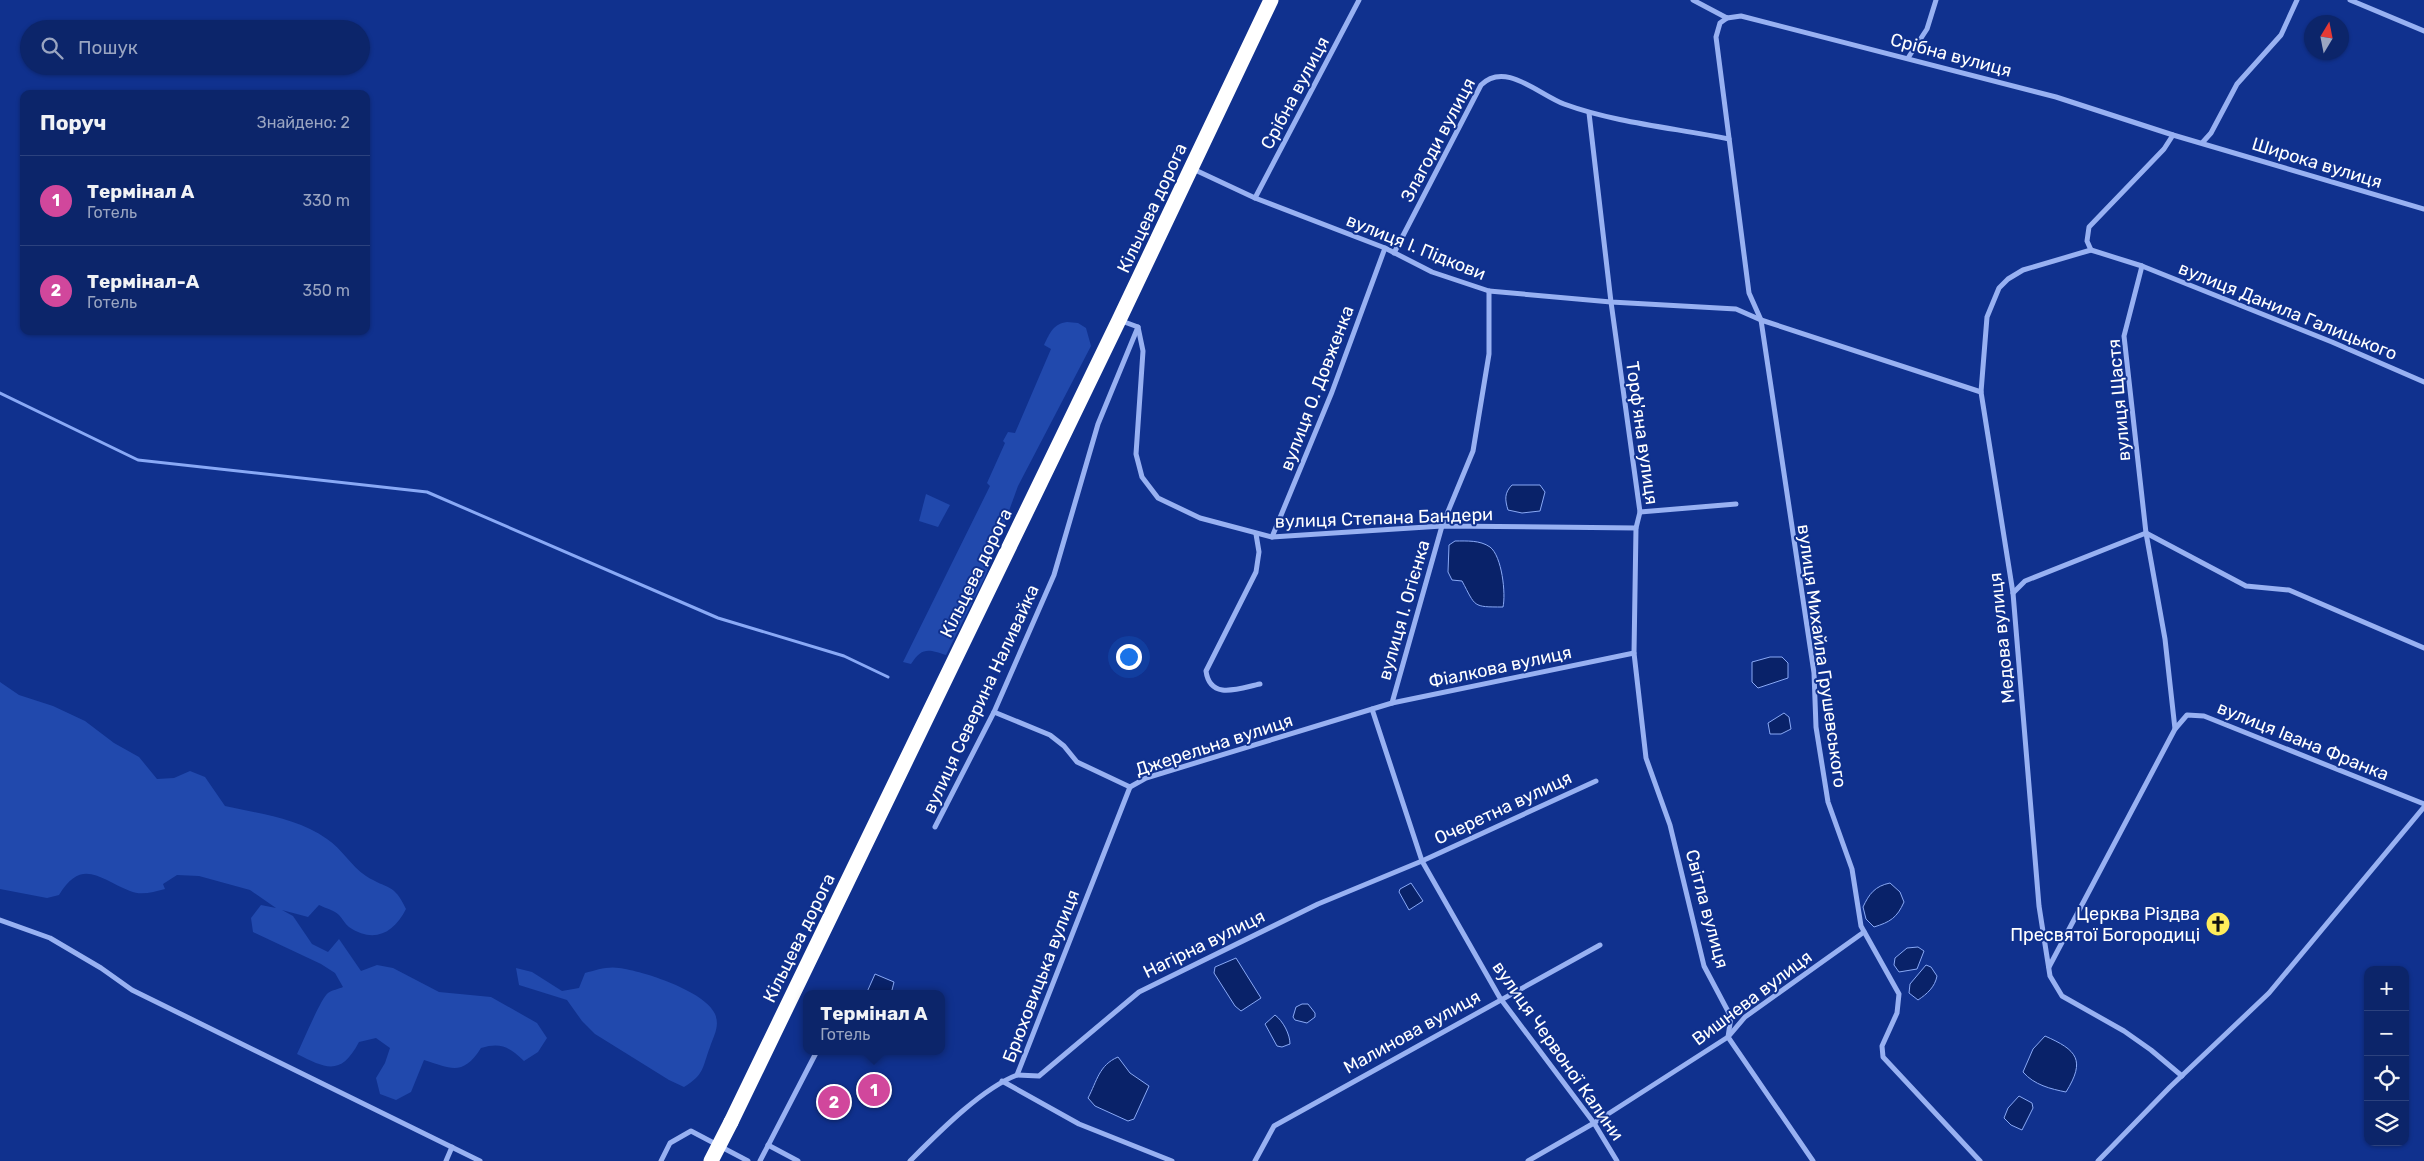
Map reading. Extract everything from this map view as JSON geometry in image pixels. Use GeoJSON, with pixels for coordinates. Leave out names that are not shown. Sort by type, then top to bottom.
{"type":"FeatureCollection","features":[{"type":"Feature","properties":{"kind":"highway","name":"Кільцева дорога"},"geometry":{"type":"LineString","coordinates":[[711,1161],[1119,320],[1271,0]]}},
{"type":"Feature","properties":{"kind":"street","name":"Срібна вулиця"},"geometry":{"type":"LineString","coordinates":[[1255,198],[1359,0]]}},
{"type":"Feature","properties":{"kind":"street","name":"Срібна вулиця"},"geometry":{"type":"LineString","coordinates":[[1693,0],[1727,18],[1742,16],[1908,58],[2056,97],[2202,143]]}},
{"type":"Feature","properties":{"kind":"street"},"geometry":{"type":"LineString","coordinates":[[1908,58],[1927,29],[1936,0]]}},
{"type":"Feature","properties":{"kind":"street"},"geometry":{"type":"LineString","coordinates":[[2202,143],[2211,133],[2237,84],[2281,35],[2298,0]]}},
{"type":"Feature","properties":{"kind":"street"},"geometry":{"type":"LineString","coordinates":[[2350,0],[2424,31]]}},
{"type":"Feature","properties":{"kind":"street","name":"вулиця Михайла Грушевського"},"geometry":{"type":"LineString","coordinates":[[1727,18],[1720,23],[1716,37],[1729,138],[1750,293],[1761,320],[1814,673],[1816,727],[1828,802],[1852,869],[1861,926],[1899,994],[1897,1013],[1882,1046],[1882,1056],[1980,1161]]}},
{"type":"Feature","properties":{"kind":"street","name":"Злагоди вулиця"},"geometry":{"type":"LineString","coordinates":[[1394,253],[1481,85],[1488,78],[1498,75],[1510,77],[1561,103],[1589,112],[1729,138]]}},
{"type":"Feature","properties":{"kind":"street","name":"Торф'яна вулиця"},"geometry":{"type":"LineString","coordinates":[[1589,112],[1611,302],[1640,512],[1636,528],[1634,653],[1646,758]]}},
{"type":"Feature","properties":{"kind":"street"},"geometry":{"type":"LineString","coordinates":[[2142,266],[2091,250],[2087,241],[2089,227],[2164,149],[2173,135]]}},
{"type":"Feature","properties":{"kind":"street","name":"Широка вулиця"},"geometry":{"type":"LineString","coordinates":[[2202,143],[2424,209]]}},
{"type":"Feature","properties":{"kind":"street","name":"вулиця І. Підкови"},"geometry":{"type":"LineString","coordinates":[[1192,168],[1255,198],[1384,248],[1432,272],[1489,291],[1611,302],[1736,309],[1761,320],[1981,392]]}},
{"type":"Feature","properties":{"kind":"street","name":"вулиця О. Довженка"},"geometry":{"type":"LineString","coordinates":[[1272,536],[1332,392],[1384,248]]}},
{"type":"Feature","properties":{"kind":"street","name":"Медова вулиця"},"geometry":{"type":"LineString","coordinates":[[2091,250],[2023,270],[2008,278],[1998,288],[1987,316],[1981,392],[2013,593],[2039,906],[2050,976],[2062,996],[2124,1031],[2151,1050],[2182,1076]]}},
{"type":"Feature","properties":{"kind":"street","name":"вулиця Данила Галицького"},"geometry":{"type":"LineString","coordinates":[[2142,266],[2332,342],[2424,382]]}},
{"type":"Feature","properties":{"kind":"street","name":"вулиця Щастя"},"geometry":{"type":"LineString","coordinates":[[2142,266],[2124,336],[2146,533],[2165,639],[2175,729]]}},
{"type":"Feature","properties":{"kind":"street","name":"вулиця І. Огієнка"},"geometry":{"type":"LineString","coordinates":[[1392,703],[1442,526],[1473,451],[1489,354],[1489,291]]}},
{"type":"Feature","properties":{"kind":"street"},"geometry":{"type":"LineString","coordinates":[[1119,320],[1138,327]]}},
{"type":"Feature","properties":{"kind":"street","name":"вулиця Степана Бандери"},"geometry":{"type":"LineString","coordinates":[[1138,327],[1143,351],[1136,454],[1142,477],[1158,498],[1200,518],[1256,534],[1272,536],[1442,526],[1636,528]]}},
{"type":"Feature","properties":{"kind":"street","name":"вулиця Северина Наливайка"},"geometry":{"type":"LineString","coordinates":[[935,828],[994,712],[1054,575],[1098,424],[1138,327]]}},
{"type":"Feature","properties":{"kind":"street"},"geometry":{"type":"LineString","coordinates":[[1640,512],[1736,504]]}},
{"type":"Feature","properties":{"kind":"street"},"geometry":{"type":"LineString","coordinates":[[2013,593],[2025,581],[2146,533],[2246,586],[2289,590],[2424,648]]}},
{"type":"Feature","properties":{"kind":"street"},"geometry":{"type":"LineString","coordinates":[[1256,534],[1259,552],[1256,572],[1206,671],[1207,677],[1214,688],[1223,692],[1260,684]]}},
{"type":"Feature","properties":{"kind":"street","name":"Фіалкова вулиця"},"geometry":{"type":"LineString","coordinates":[[1372,709],[1392,703],[1634,653]]}},
{"type":"Feature","properties":{"kind":"street","name":"Джерельна вулиця"},"geometry":{"type":"LineString","coordinates":[[994,712],[1050,735],[1064,746],[1077,762],[1130,787],[1146,778],[1372,709]]}},
{"type":"Feature","properties":{"kind":"street","name":"вулиця Червоної Калини"},"geometry":{"type":"LineString","coordinates":[[1372,709],[1422,861],[1500,998],[1594,1123],[1617,1161]]}},
{"type":"Feature","properties":{"kind":"street","name":"вулиця Івана Франка"},"geometry":{"type":"LineString","coordinates":[[2175,729],[2187,715],[2204,716],[2424,806]]}},
{"type":"Feature","properties":{"kind":"street"},"geometry":{"type":"LineString","coordinates":[[2048,967],[2175,729]]}},
{"type":"Feature","properties":{"kind":"street","name":"Світла вулиця"},"geometry":{"type":"LineString","coordinates":[[1646,758],[1670,825],[1704,966],[1731,1017],[1728,1037]]}},
{"type":"Feature","properties":{"kind":"street","name":"Очеретна вулиця"},"geometry":{"type":"LineString","coordinates":[[1422,861],[1596,781]]}},
{"type":"Feature","properties":{"kind":"street","name":"Брюховицька вулиця"},"geometry":{"type":"LineString","coordinates":[[910,1161],[940,1131],[1002,1081],[1017,1075],[1130,787]]}},
{"type":"Feature","properties":{"kind":"street"},"geometry":{"type":"LineString","coordinates":[[2098,1161],[2182,1076],[2269,993],[2424,806]]}},
{"type":"Feature","properties":{"kind":"street","name":"Нагірна вулиця"},"geometry":{"type":"LineString","coordinates":[[1017,1075],[1039,1076],[1139,992],[1318,904],[1422,861]]}},
{"type":"Feature","properties":{"kind":"street"},"geometry":{"type":"LineString","coordinates":[[0,920],[50,938],[101,968],[132,990],[480,1161]]}},
{"type":"Feature","properties":{"kind":"street","name":"Вишнева вулиця"},"geometry":{"type":"LineString","coordinates":[[1528,1161],[1594,1123],[1728,1037],[1745,1017],[1864,932]]}},
{"type":"Feature","properties":{"kind":"street","name":"Малинова вулиця"},"geometry":{"type":"LineString","coordinates":[[1255,1161],[1274,1126],[1500,998],[1600,945]]}},
{"type":"Feature","properties":{"kind":"street"},"geometry":{"type":"LineString","coordinates":[[1728,1037],[1813,1161]]}},
{"type":"Feature","properties":{"kind":"street"},"geometry":{"type":"LineString","coordinates":[[760,1161],[815,1055]]}},
{"type":"Feature","properties":{"kind":"street"},"geometry":{"type":"LineString","coordinates":[[1002,1081],[1079,1124],[1172,1161]]}},
{"type":"Feature","properties":{"kind":"street"},"geometry":{"type":"LineString","coordinates":[[661,1161],[670,1143],[692,1131],[748,1161]]}},
{"type":"Feature","properties":{"kind":"street"},"geometry":{"type":"LineString","coordinates":[[768,1145],[798,1161]]}},
{"type":"Feature","properties":{"kind":"street"},"geometry":{"type":"LineString","coordinates":[[446,1161],[452,1147]]}},
{"type":"Feature","properties":{"kind":"shaded area"},"geometry":{"type":"Polygon","coordinates":[[[1067,322],[1078,323],[1086,328],[1091,346],[1018,486],[985,577],[946,655],[934,651],[926,651],[915,658],[911,664],[903,662],[990,486],[987,483],[1005,443],[1003,441],[1008,432],[1015,433],[1051,349],[1044,345],[1055,327],[1067,322]]]}},
{"type":"Feature","properties":{"kind":"shaded area"},"geometry":{"type":"Polygon","coordinates":[[[1512,485],[1540,485],[1545,492],[1540,511],[1522,513],[1508,510],[1506,497],[1512,485]]]}},
{"type":"Feature","properties":{"kind":"shaded area"},"geometry":{"type":"Polygon","coordinates":[[[926,494],[950,505],[938,527],[919,521],[926,494]]]}},
{"type":"Feature","properties":{"kind":"shaded area"},"geometry":{"type":"Polygon","coordinates":[[[1455,541],[1482,543],[1490,547],[1494,552],[1498,558],[1502,576],[1503,607],[1485,607],[1476,604],[1462,581],[1452,580],[1448,572],[1449,545],[1455,541]]]}},
{"type":"Feature","properties":{"kind":"shaded area"},"geometry":{"type":"Polygon","coordinates":[[[1770,657],[1782,657],[1788,663],[1788,678],[1758,688],[1752,682],[1752,662],[1770,657]]]}},
{"type":"Feature","properties":{"kind":"shaded area"},"geometry":{"type":"Polygon","coordinates":[[[0,682],[19,695],[53,706],[85,721],[114,743],[139,757],[157,779],[174,778],[190,771],[205,777],[225,806],[291,821],[327,839],[366,876],[394,891],[406,909],[396,924],[389,930],[375,935],[358,932],[348,926],[337,913],[319,905],[308,917],[282,910],[293,916],[312,944],[328,952],[339,939],[361,971],[377,965],[393,968],[439,992],[491,997],[537,1023],[547,1038],[538,1052],[524,1061],[509,1049],[499,1046],[488,1046],[481,1048],[468,1063],[456,1068],[424,1060],[411,1092],[396,1100],[380,1094],[376,1078],[385,1063],[390,1048],[376,1038],[359,1042],[346,1060],[339,1065],[325,1066],[297,1054],[325,997],[328,993],[343,987],[335,973],[321,964],[253,932],[251,918],[261,905],[276,908],[250,890],[199,876],[177,875],[163,884],[165,889],[138,893],[92,874],[76,877],[67,883],[59,895],[47,898],[0,889],[0,682]]]}},
{"type":"Feature","properties":{"kind":"shaded area"},"geometry":{"type":"Polygon","coordinates":[[[1784,713],[1789,717],[1791,729],[1781,734],[1770,734],[1768,723],[1784,713]]]}},
{"type":"Feature","properties":{"kind":"shaded area"},"geometry":{"type":"Polygon","coordinates":[[[1411,883],[1423,901],[1409,910],[1399,892],[1400,889],[1411,883]]]}},
{"type":"Feature","properties":{"kind":"shaded area"},"geometry":{"type":"Polygon","coordinates":[[[1890,883],[1900,892],[1904,902],[1899,912],[1892,919],[1874,927],[1866,919],[1863,907],[1873,891],[1880,886],[1890,883]]]}},
{"type":"Feature","properties":{"kind":"shaded area"},"geometry":{"type":"Polygon","coordinates":[[[1918,947],[1924,951],[1917,969],[1899,972],[1894,965],[1895,958],[1907,948],[1918,947]]]}},
{"type":"Feature","properties":{"kind":"shaded area"},"geometry":{"type":"Polygon","coordinates":[[[1236,958],[1261,998],[1241,1011],[1235,1006],[1214,973],[1215,967],[1236,958]]]}},
{"type":"Feature","properties":{"kind":"shaded area"},"geometry":{"type":"Polygon","coordinates":[[[1926,965],[1931,967],[1937,976],[1930,990],[1918,1000],[1909,993],[1910,984],[1926,965]]]}},
{"type":"Feature","properties":{"kind":"shaded area"},"geometry":{"type":"Polygon","coordinates":[[[516,968],[532,972],[562,991],[579,988],[585,973],[611,968],[643,973],[687,990],[709,1006],[715,1014],[717,1023],[702,1070],[696,1078],[684,1087],[669,1080],[595,1034],[582,1021],[567,1000],[519,985],[516,968]]]}},
{"type":"Feature","properties":{"kind":"shaded area"},"geometry":{"type":"Polygon","coordinates":[[[875,974],[894,982],[892,990],[868,990],[875,974]]]}},
{"type":"Feature","properties":{"kind":"shaded area"},"geometry":{"type":"Polygon","coordinates":[[[1308,1004],[1315,1013],[1315,1017],[1307,1023],[1295,1020],[1293,1017],[1296,1007],[1308,1004]]]}},
{"type":"Feature","properties":{"kind":"shaded area"},"geometry":{"type":"Polygon","coordinates":[[[1275,1015],[1286,1028],[1290,1040],[1290,1044],[1282,1047],[1277,1046],[1265,1024],[1275,1015]]]}},
{"type":"Feature","properties":{"kind":"shaded area"},"geometry":{"type":"Polygon","coordinates":[[[2045,1036],[2065,1046],[2075,1057],[2077,1064],[2076,1072],[2066,1092],[2037,1083],[2023,1072],[2033,1049],[2045,1036]]]}},
{"type":"Feature","properties":{"kind":"shaded area"},"geometry":{"type":"Polygon","coordinates":[[[1118,1057],[1130,1073],[1149,1086],[1134,1119],[1128,1121],[1095,1106],[1088,1098],[1103,1069],[1118,1057]]]}},
{"type":"Feature","properties":{"kind":"shaded area"},"geometry":{"type":"Polygon","coordinates":[[[2019,1096],[2032,1103],[2033,1108],[2022,1130],[2011,1125],[2004,1118],[2008,1108],[2019,1096]]]}},
{"type":"Feature","properties":{"kind":"waterway"},"geometry":{"type":"LineString","coordinates":[[0,393],[138,460],[427,492],[718,618],[844,656],[888,677]]}},
{"type":"Feature","properties":{"kind":"place","name":"Церква Різдва Пресвятої Богородиці"},"geometry":{"type":"Point","coordinates":[2218,924]}},
{"type":"Feature","properties":{"kind":"place","name":"Термінал А"},"geometry":{"type":"Point","coordinates":[874,1090]}},
{"type":"Feature","properties":{"kind":"place","name":"Термінал-А"},"geometry":{"type":"Point","coordinates":[834,1102]}}]}
